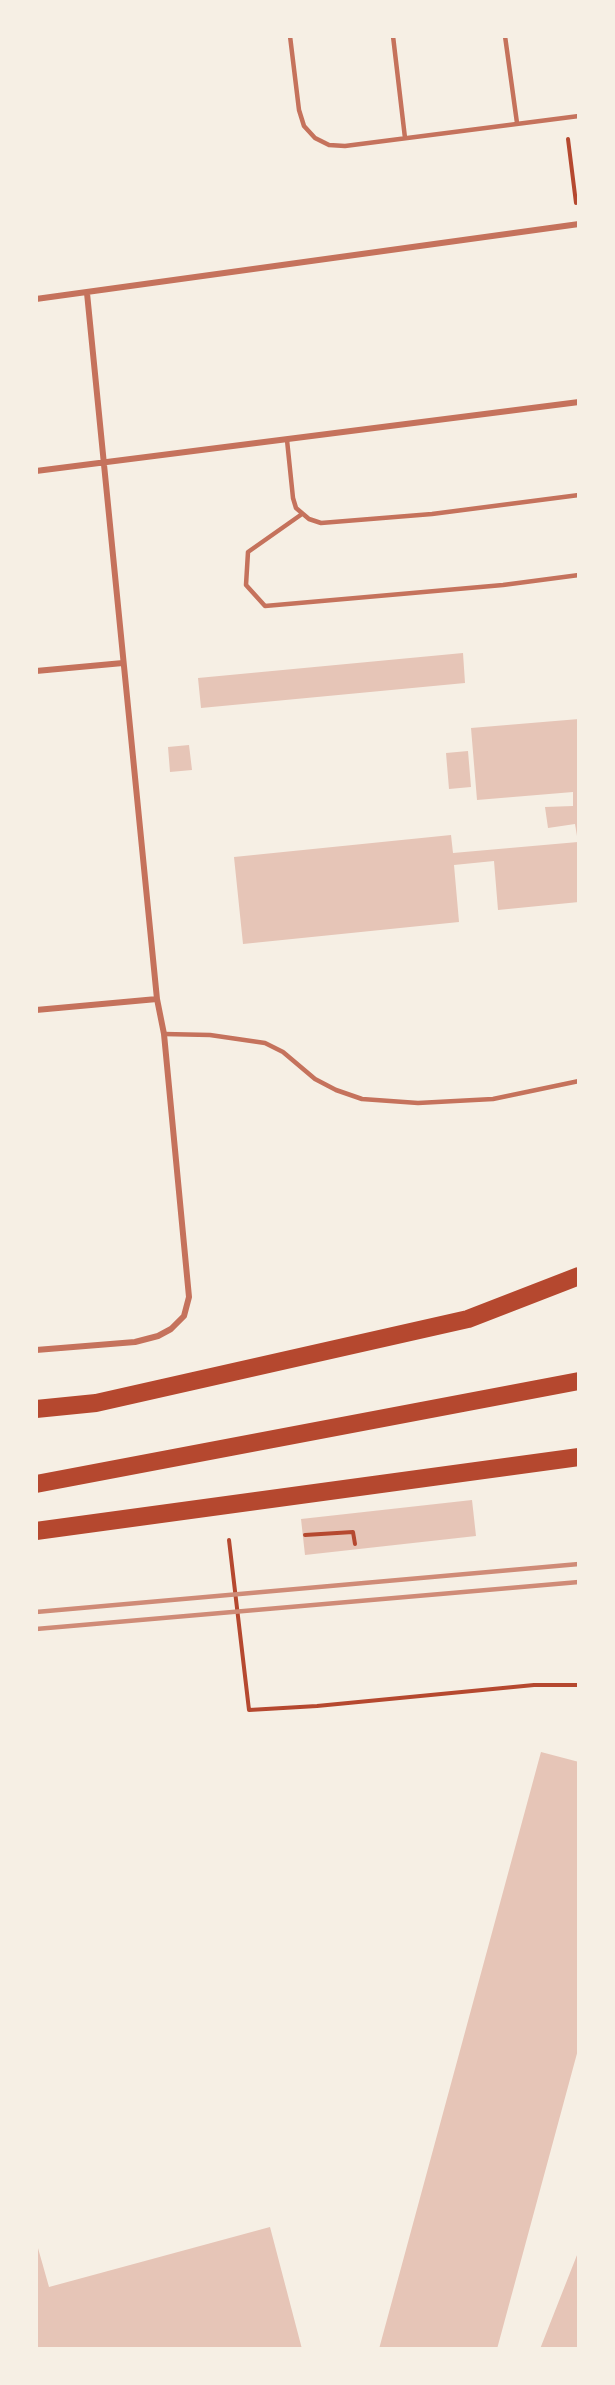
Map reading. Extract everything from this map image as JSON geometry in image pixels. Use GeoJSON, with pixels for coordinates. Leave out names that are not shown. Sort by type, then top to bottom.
{"type":"FeatureCollection","features":[{"type":"Feature","properties":{"kind":"highway"},"geometry":{"type":"LineString","coordinates":[[36,1408],[96,1403],[468,1319],[579,1276]]}},
{"type":"Feature","properties":{"kind":"highway"},"geometry":{"type":"LineString","coordinates":[[36,1484],[579,1381]]}},
{"type":"Feature","properties":{"kind":"highway"},"geometry":{"type":"LineString","coordinates":[[36,1531],[579,1457]]}},
{"type":"Feature","properties":{"kind":"street"},"geometry":{"type":"LineString","coordinates":[[36,299],[579,224]]}},
{"type":"Feature","properties":{"kind":"street"},"geometry":{"type":"LineString","coordinates":[[36,1350],[135,1342],[158,1336],[171,1329],[184,1316],[189,1297],[87,293]]}},
{"type":"Feature","properties":{"kind":"street"},"geometry":{"type":"LineString","coordinates":[[36,471],[579,402]]}},
{"type":"Feature","properties":{"kind":"street"},"geometry":{"type":"LineString","coordinates":[[36,671],[123,663]]}},
{"type":"Feature","properties":{"kind":"street"},"geometry":{"type":"LineString","coordinates":[[36,1010],[157,999]]}},
{"type":"Feature","properties":{"kind":"lane"},"geometry":{"type":"LineString","coordinates":[[290,36],[299,110],[304,126],[315,138],[329,145],[345,146],[579,116]]}},
{"type":"Feature","properties":{"kind":"lane"},"geometry":{"type":"LineString","coordinates":[[393,36],[405,138]]}},
{"type":"Feature","properties":{"kind":"lane"},"geometry":{"type":"LineString","coordinates":[[505,36],[517,123]]}},
{"type":"Feature","properties":{"kind":"lane"},"geometry":{"type":"LineString","coordinates":[[287,440],[296,508],[302,514],[321,523],[348,522],[579,495]]}},
{"type":"Feature","properties":{"kind":"lane"},"geometry":{"type":"LineString","coordinates":[[302,514],[248,552],[246,585],[265,606],[503,585],[579,575]]}},
{"type":"Feature","properties":{"kind":"lane"},"geometry":{"type":"LineString","coordinates":[[164,1034],[210,1035],[265,1043],[283,1052],[315,1079],[336,1090],[362,1099],[418,1103],[493,1099],[579,1081]]}},
{"type":"Feature","properties":{"kind":"path"},"geometry":{"type":"LineString","coordinates":[[566,117],[579,224]]}},
{"type":"Feature","properties":{"kind":"path"},"geometry":{"type":"LineString","coordinates":[[305,1535],[353,1532],[355,1544]]}},
{"type":"Feature","properties":{"kind":"path"},"geometry":{"type":"LineString","coordinates":[[229,1540],[249,1710],[317,1706],[534,1685],[579,1685]]}},
{"type":"Feature","properties":{"kind":"building"},"geometry":{"type":"Polygon","coordinates":[[[463,653],[465,683],[201,708],[198,678],[463,653]]]}},
{"type":"Feature","properties":{"kind":"building"},"geometry":{"type":"Polygon","coordinates":[[[579,719],[579,902],[498,910],[494,861],[454,865],[459,922],[243,944],[234,857],[451,835],[453,853],[578,842],[575,824],[548,828],[545,807],[573,806],[573,792],[477,800],[471,728],[579,719]]]}},
{"type":"Feature","properties":{"kind":"building"},"geometry":{"type":"Polygon","coordinates":[[[189,745],[192,770],[170,772],[168,747],[189,745]]]}},
{"type":"Feature","properties":{"kind":"building"},"geometry":{"type":"Polygon","coordinates":[[[468,751],[471,787],[449,789],[446,753],[468,751]]]}},
{"type":"Feature","properties":{"kind":"building"},"geometry":{"type":"Polygon","coordinates":[[[472,1500],[476,1536],[305,1555],[301,1519],[472,1500]]]}},
{"type":"Feature","properties":{"kind":"building"},"geometry":{"type":"Polygon","coordinates":[[[541,1752],[579,1762],[579,2046],[497,2349],[379,2349],[541,1752]]]}},
{"type":"Feature","properties":{"kind":"building"},"geometry":{"type":"Polygon","coordinates":[[[270,2227],[302,2349],[36,2349],[36,2241],[49,2287],[270,2227]]]}},
{"type":"Feature","properties":{"kind":"building"},"geometry":{"type":"Polygon","coordinates":[[[579,2250],[579,2349],[540,2349],[579,2250]]]}},
{"type":"Feature","properties":{"kind":"railway"},"geometry":{"type":"LineString","coordinates":[[36,1612],[579,1564]]}},
{"type":"Feature","properties":{"kind":"railway"},"geometry":{"type":"LineString","coordinates":[[36,1629],[579,1582]]}}]}
